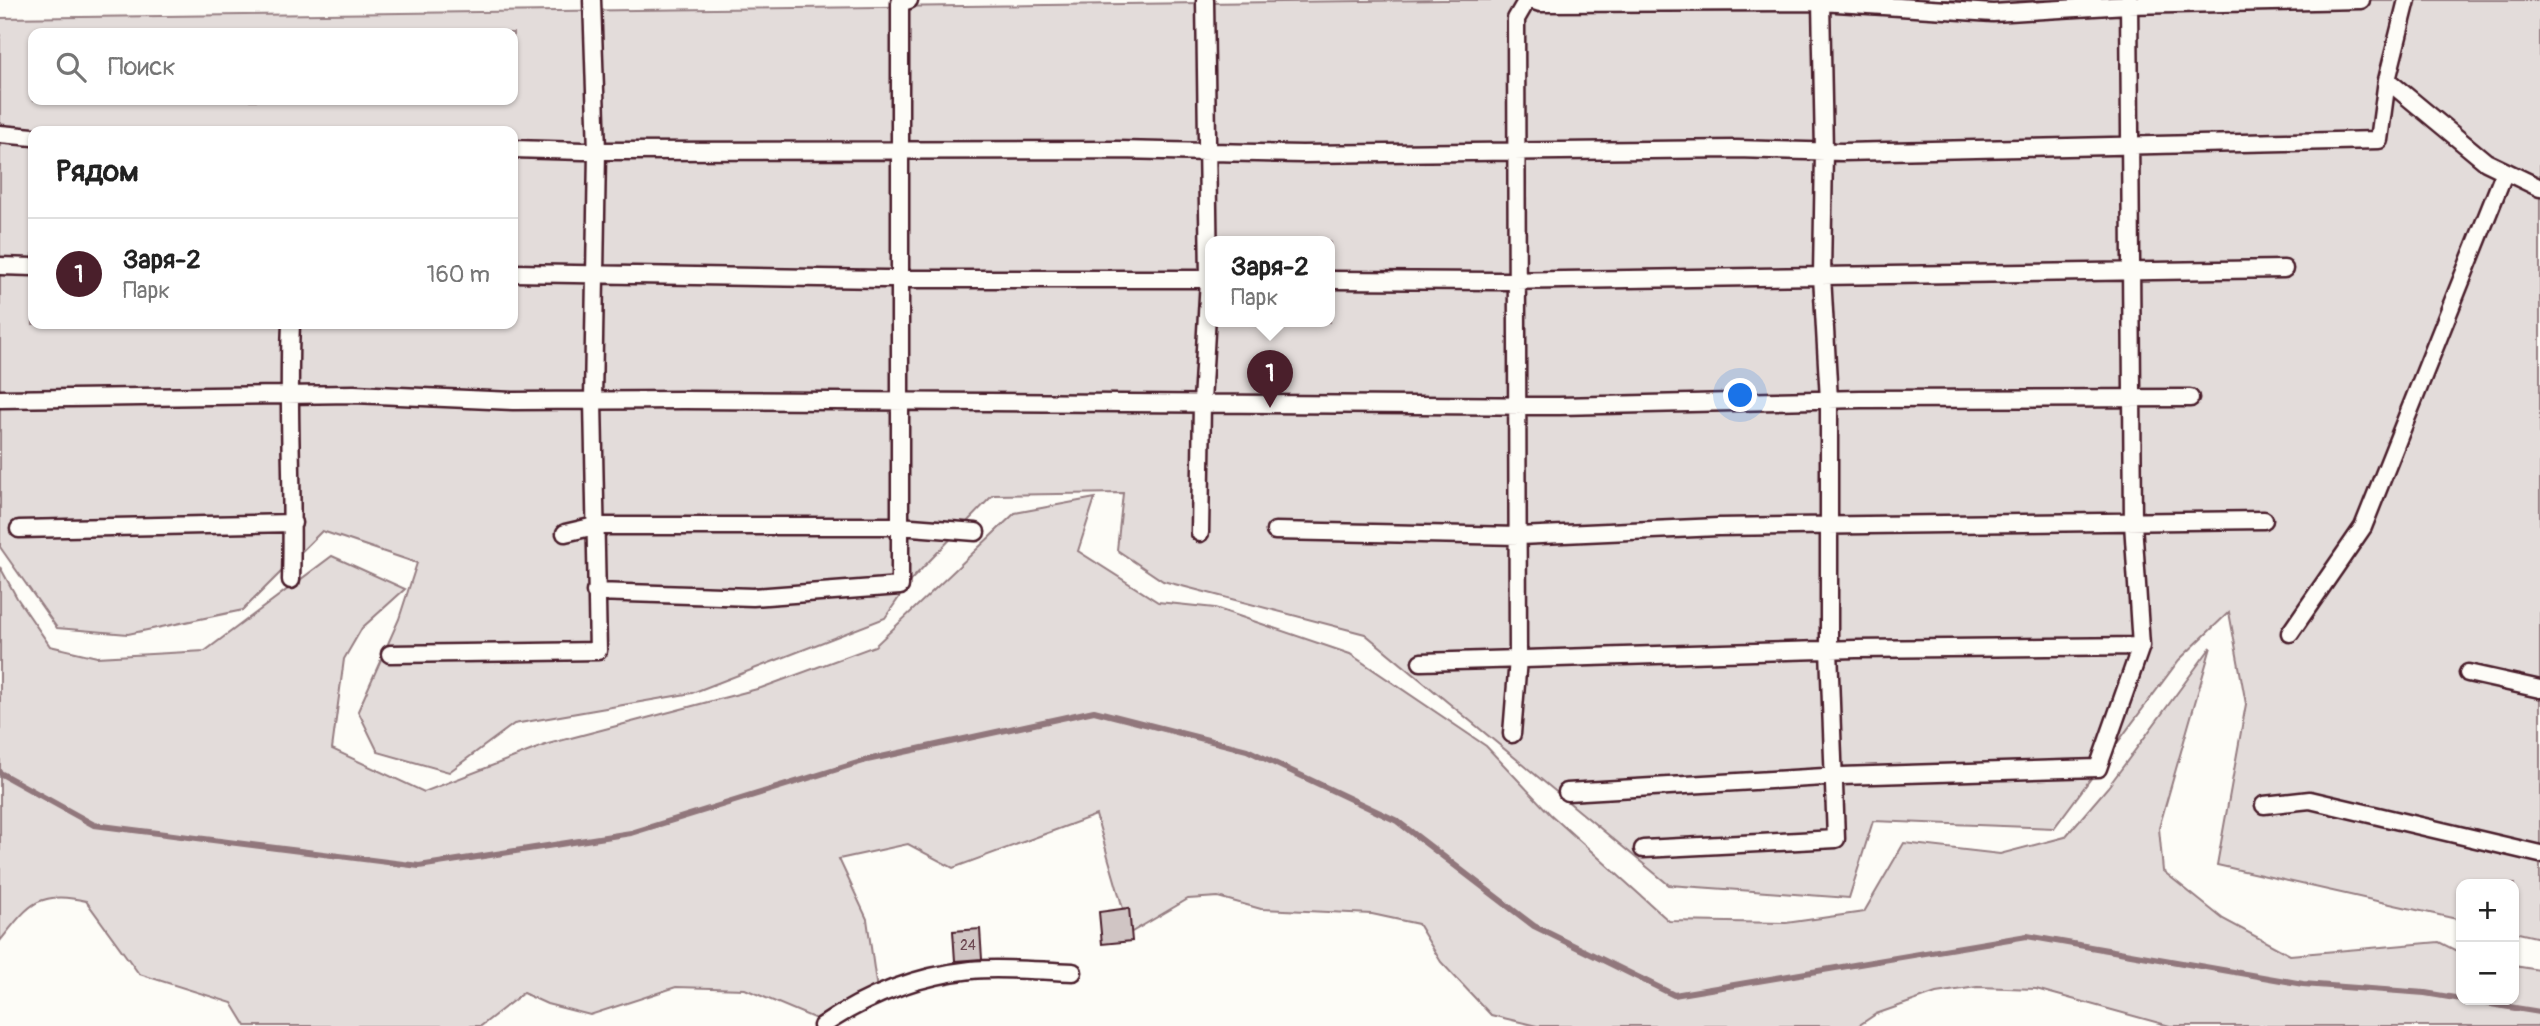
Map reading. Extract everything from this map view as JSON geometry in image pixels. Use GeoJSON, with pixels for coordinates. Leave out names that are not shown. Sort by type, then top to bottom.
{"type":"FeatureCollection","features":[{"type":"Feature","properties":{"kind":"street"},"geometry":{"type":"LineString","coordinates":[[390,654],[598,651],[593,401],[597,151],[592,0]]}},
{"type":"Feature","properties":{"kind":"street"},"geometry":{"type":"LineString","coordinates":[[595,592],[753,597],[900,586],[900,4],[909,0]]}},
{"type":"Feature","properties":{"kind":"street"},"geometry":{"type":"LineString","coordinates":[[1205,0],[1209,236]]}},
{"type":"Feature","properties":{"kind":"street"},"geometry":{"type":"LineString","coordinates":[[1512,734],[1518,659],[1519,536],[1515,281],[1516,19],[1529,0],[1540,3],[1821,2],[1993,13],[2128,2],[2361,0]]}},
{"type":"Feature","properties":{"kind":"street"},"geometry":{"type":"LineString","coordinates":[[518,149],[1206,152],[1302,155],[2029,150],[2130,145],[2379,140],[2387,80],[2406,0]]}},
{"type":"Feature","properties":{"kind":"street"},"geometry":{"type":"LineString","coordinates":[[1643,849],[1836,839],[1827,526],[1829,400],[1822,276],[1824,151],[1821,2]]}},
{"type":"Feature","properties":{"kind":"street"},"geometry":{"type":"LineString","coordinates":[[1567,792],[1833,777],[2098,768],[2141,646],[2133,523],[2128,2]]}},
{"type":"Feature","properties":{"kind":"street"},"geometry":{"type":"LineString","coordinates":[[2387,80],[2486,162],[2536,186],[2540,169]]}},
{"type":"Feature","properties":{"kind":"street"},"geometry":{"type":"LineString","coordinates":[[0,134],[28,136]]}},
{"type":"Feature","properties":{"kind":"street"},"geometry":{"type":"LineString","coordinates":[[2290,633],[2362,527],[2505,171]]}},
{"type":"Feature","properties":{"kind":"street"},"geometry":{"type":"LineString","coordinates":[[0,266],[28,267]]}},
{"type":"Feature","properties":{"kind":"street"},"geometry":{"type":"LineString","coordinates":[[1335,280],[1515,281],[2284,268]]}},
{"type":"Feature","properties":{"kind":"street"},"geometry":{"type":"LineString","coordinates":[[518,272],[1205,279]]}},
{"type":"Feature","properties":{"kind":"street"},"geometry":{"type":"LineString","coordinates":[[1200,533],[1202,402],[1207,327]]}},
{"type":"Feature","properties":{"kind":"street"},"geometry":{"type":"LineString","coordinates":[[290,580],[293,523],[288,396],[291,329]]}},
{"type":"Feature","properties":{"kind":"street"},"geometry":{"type":"LineString","coordinates":[[0,399],[354,394],[513,401],[1518,405],[2190,398]]}},
{"type":"Feature","properties":{"kind":"street"},"geometry":{"type":"LineString","coordinates":[[1275,531],[1519,536],[1827,526],[2264,520]]}},
{"type":"Feature","properties":{"kind":"street"},"geometry":{"type":"LineString","coordinates":[[19,529],[293,523]]}},
{"type":"Feature","properties":{"kind":"street"},"geometry":{"type":"LineString","coordinates":[[565,533],[595,526],[899,526],[976,532]]}},
{"type":"Feature","properties":{"kind":"street"},"geometry":{"type":"LineString","coordinates":[[1421,662],[1829,649],[2141,646]]}},
{"type":"Feature","properties":{"kind":"street"},"geometry":{"type":"LineString","coordinates":[[2468,673],[2540,689]]}},
{"type":"Feature","properties":{"kind":"street"},"geometry":{"type":"LineString","coordinates":[[2264,805],[2310,800],[2540,853]]}},
{"type":"Feature","properties":{"kind":"street"},"geometry":{"type":"LineString","coordinates":[[822,1026],[852,1005],[897,986],[971,970],[1073,972]]}},
{"type":"Feature","properties":{"kind":"shaded area"},"geometry":{"type":"Polygon","coordinates":[[[1443,0],[2540,0],[2540,938],[2519,933],[2519,879],[2456,879],[2456,919],[2217,865],[2246,704],[2229,612],[2179,660],[2054,828],[1873,821],[1849,898],[1669,885],[1365,634],[1163,581],[1117,550],[1123,493],[993,495],[911,580],[885,618],[692,693],[514,724],[449,772],[378,752],[358,711],[399,619],[417,563],[322,531],[243,610],[128,634],[57,628],[0,547],[0,18],[1443,0]]]}},
{"type":"Feature","properties":{"kind":"shaded area"},"geometry":{"type":"Polygon","coordinates":[[[1095,498],[1078,551],[1158,602],[1215,608],[1350,654],[1486,746],[1550,814],[1669,921],[1786,923],[1864,912],[1904,843],[2000,854],[2065,837],[2108,787],[2211,647],[2159,828],[2163,871],[2223,919],[2290,955],[2439,942],[2456,950],[2456,1005],[2519,1005],[2519,967],[2540,970],[2540,1026],[2170,1026],[2036,989],[1977,987],[1936,993],[1876,1014],[1858,1026],[1537,1026],[1491,1015],[1441,962],[1418,924],[1372,914],[1261,909],[1218,897],[1188,899],[1130,933],[1096,815],[953,868],[908,844],[839,859],[867,919],[879,1004],[816,1019],[745,989],[676,987],[590,1015],[547,1004],[523,993],[481,1026],[246,1026],[232,1003],[139,974],[86,901],[56,897],[36,903],[18,918],[0,941],[0,567],[17,598],[50,646],[97,657],[205,651],[332,556],[405,589],[362,628],[344,659],[332,749],[424,792],[548,744],[761,688],[875,646],[1015,513],[1095,498]]]}},
{"type":"Feature","properties":{"kind":"building"},"geometry":{"type":"Polygon","coordinates":[[[1129,908],[1132,941],[1102,944],[1099,912],[1129,908]]]}},
{"type":"Feature","properties":{"kind":"building"},"geometry":{"type":"Polygon","coordinates":[[[980,929],[982,959],[955,961],[953,931],[980,929]]]}},
{"type":"Feature","properties":{"kind":"waterway"},"geometry":{"type":"LineString","coordinates":[[0,773],[94,825],[419,866],[631,833],[867,760],[1094,711],[1247,750],[1397,821],[1534,926],[1674,995],[2027,936],[2303,984],[2425,993],[2456,998]]}},
{"type":"Feature","properties":{"kind":"waterway"},"geometry":{"type":"LineString","coordinates":[[2497,1005],[2540,1012]]}},
{"type":"Feature","properties":{"kind":"place","name":"Заря-2"},"geometry":{"type":"Point","coordinates":[1270,408]}}]}
